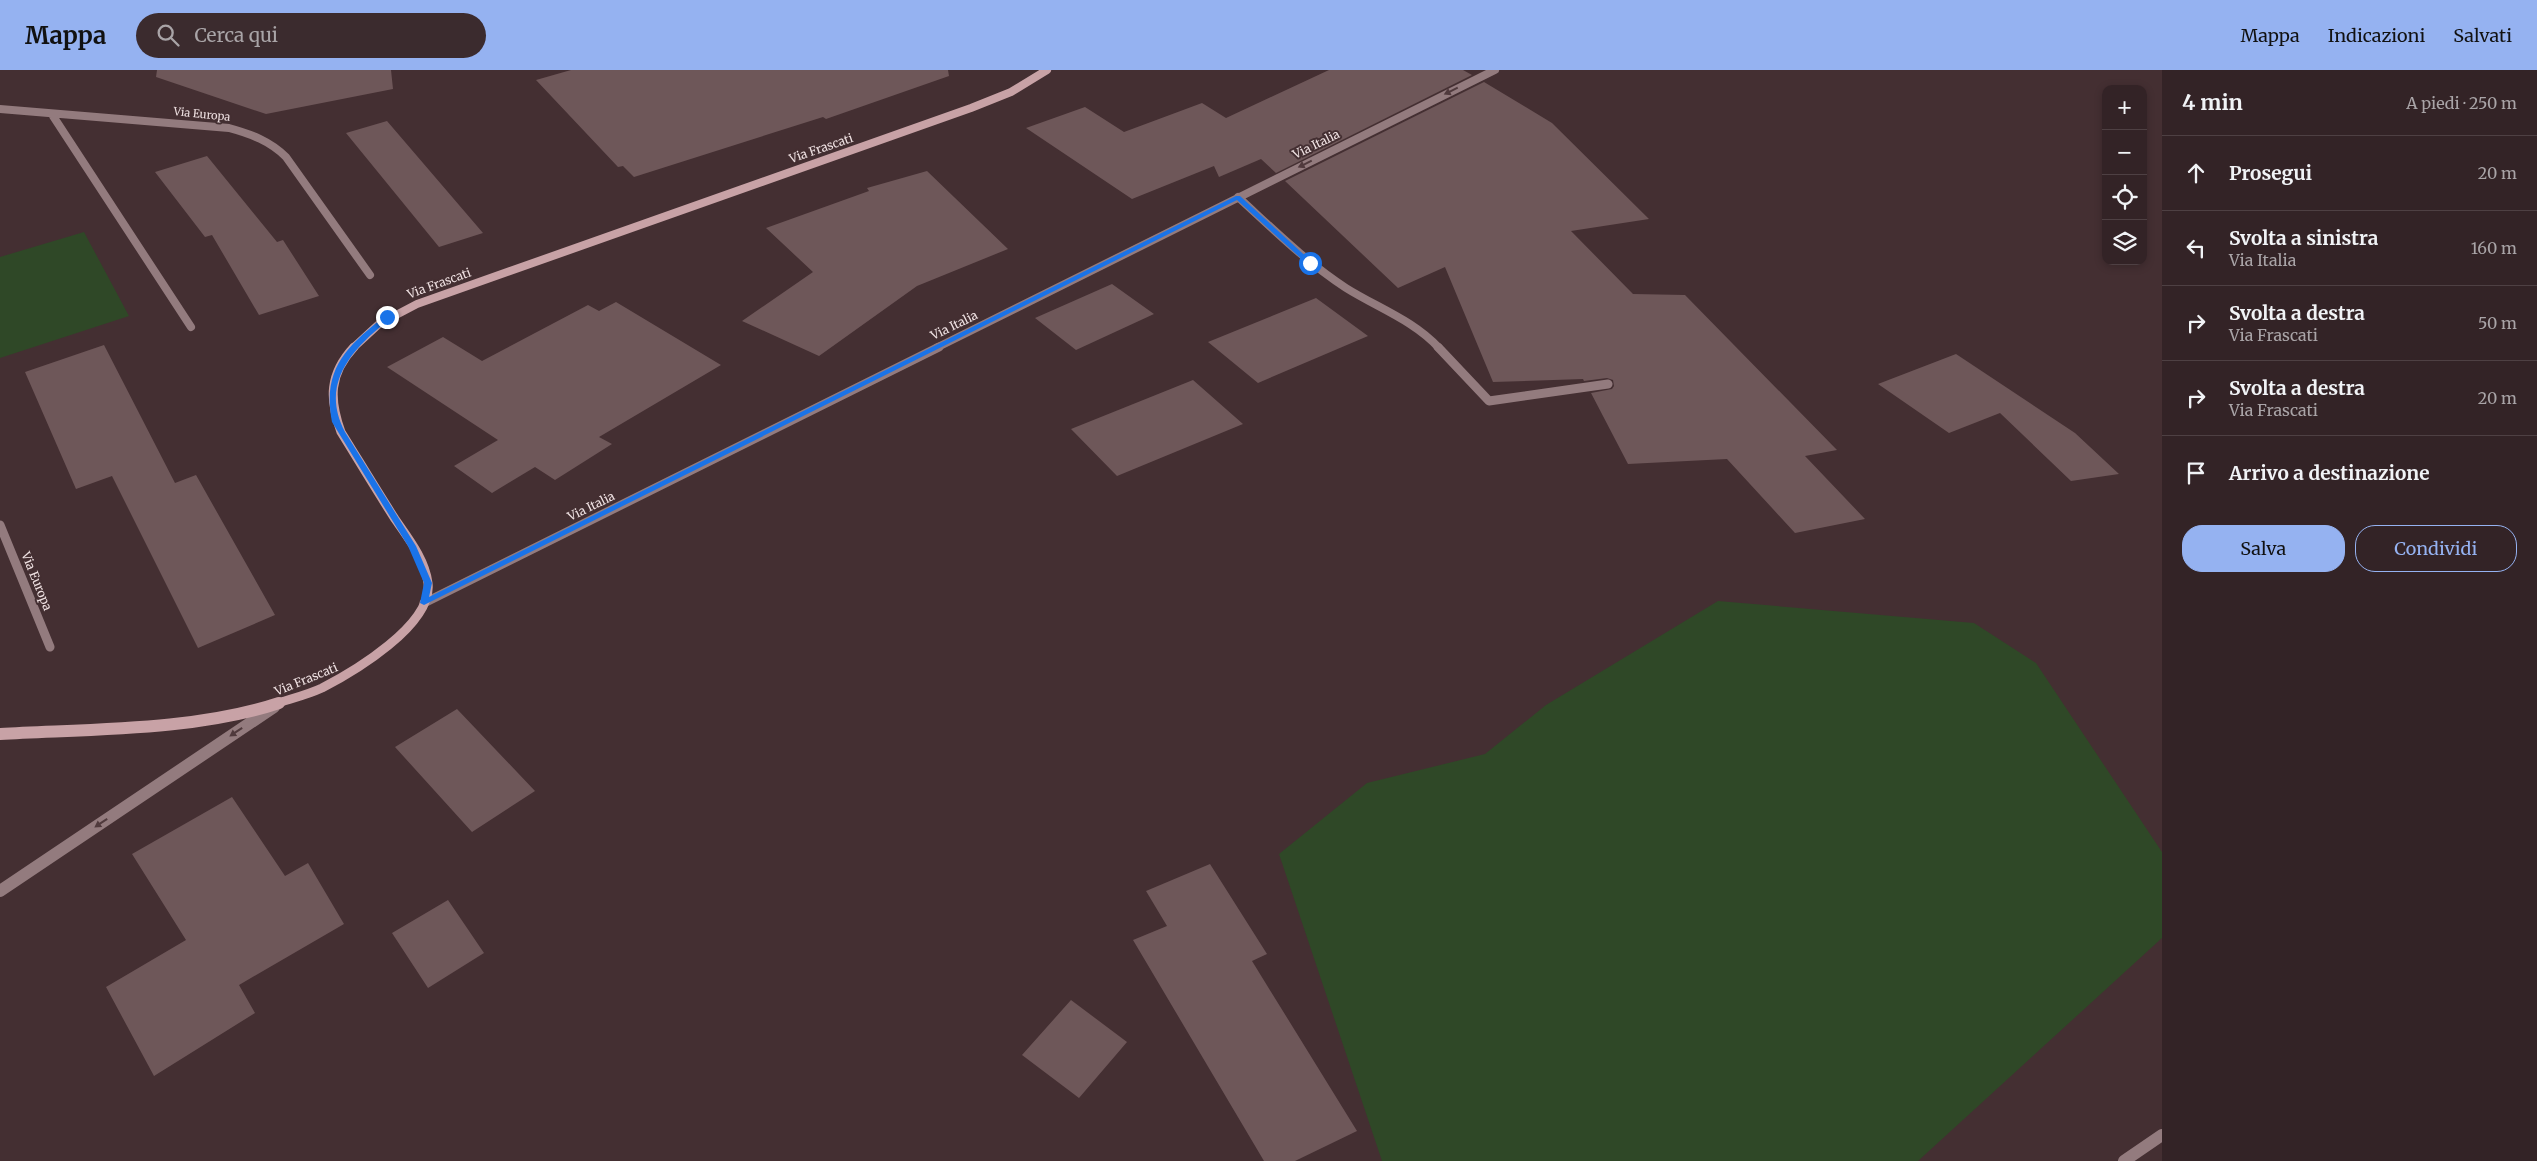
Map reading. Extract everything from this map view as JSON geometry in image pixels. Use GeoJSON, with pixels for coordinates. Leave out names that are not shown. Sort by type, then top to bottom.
{"type":"FeatureCollection","features":[{"type":"Feature","properties":{"kind":"main road","name":"Via Frascati"},"geometry":{"type":"LineString","coordinates":[[0,734],[160,724],[245,712],[277,705],[339,681],[370,661],[397,639],[418,615],[424,603],[428,583],[412,546],[341,432],[333,411],[332,389],[344,360],[378,323],[417,304],[971,108],[1011,92],[1047,70]]}},
{"type":"Feature","properties":{"kind":"street","name":"Via Italia"},"geometry":{"type":"LineString","coordinates":[[424,603],[1495,70]]}},
{"type":"Feature","properties":{"kind":"street","name":"Via Europa"},"geometry":{"type":"LineString","coordinates":[[0,110],[53,116],[215,126],[251,134],[276,147],[286,157],[370,276]]}},
{"type":"Feature","properties":{"kind":"street"},"geometry":{"type":"LineString","coordinates":[[53,116],[191,328]]}},
{"type":"Feature","properties":{"kind":"street"},"geometry":{"type":"LineString","coordinates":[[1238,197],[1310,263],[1348,289],[1426,334],[1489,401],[1608,384]]}},
{"type":"Feature","properties":{"kind":"street","name":"Via Europa"},"geometry":{"type":"LineString","coordinates":[[0,525],[50,647]]}},
{"type":"Feature","properties":{"kind":"street"},"geometry":{"type":"LineString","coordinates":[[0,891],[277,705]]}},
{"type":"Feature","properties":{"kind":"street"},"geometry":{"type":"LineString","coordinates":[[2124,1161],[2162,1135]]}},
{"type":"Feature","properties":{"kind":"green space"},"geometry":{"type":"Polygon","coordinates":[[[84,232],[129,316],[0,358],[0,257],[84,232]]]}},
{"type":"Feature","properties":{"kind":"green space"},"geometry":{"type":"Polygon","coordinates":[[[1718,601],[1974,623],[2036,663],[2162,852],[2162,938],[1918,1161],[1382,1161],[1279,854],[1367,783],[1485,754],[1546,705],[1718,601]]]}},
{"type":"Feature","properties":{"kind":"building"},"geometry":{"type":"Polygon","coordinates":[[[157,70],[391,70],[393,89],[266,114],[156,77],[157,70]]]}},
{"type":"Feature","properties":{"kind":"building"},"geometry":{"type":"Polygon","coordinates":[[[571,70],[948,70],[949,76],[826,119],[823,117],[634,177],[623,166],[618,167],[536,80],[571,70]]]}},
{"type":"Feature","properties":{"kind":"building"},"geometry":{"type":"Polygon","coordinates":[[[1329,70],[1463,70],[1472,75],[1276,173],[1261,159],[1219,177],[1214,166],[1132,199],[1026,128],[1085,107],[1124,132],[1202,103],[1226,118],[1329,70]]]}},
{"type":"Feature","properties":{"kind":"building"},"geometry":{"type":"Polygon","coordinates":[[[1484,82],[1552,123],[1649,219],[1571,231],[1633,294],[1685,295],[1837,450],[1805,456],[1865,519],[1795,533],[1727,459],[1628,464],[1591,393],[1612,389],[1614,386],[1613,380],[1607,378],[1584,381],[1583,379],[1493,382],[1445,267],[1398,288],[1285,181],[1484,82]]]}},
{"type":"Feature","properties":{"kind":"building"},"geometry":{"type":"Polygon","coordinates":[[[387,121],[483,233],[439,247],[346,133],[387,121]]]}},
{"type":"Feature","properties":{"kind":"building"},"geometry":{"type":"Polygon","coordinates":[[[207,156],[277,242],[283,240],[319,296],[259,315],[212,235],[205,237],[155,172],[207,156]]]}},
{"type":"Feature","properties":{"kind":"building"},"geometry":{"type":"Polygon","coordinates":[[[927,171],[1008,249],[917,286],[819,356],[742,321],[813,272],[766,228],[869,191],[867,188],[927,171]]]}},
{"type":"Feature","properties":{"kind":"building"},"geometry":{"type":"Polygon","coordinates":[[[1112,284],[1154,314],[1076,350],[1035,318],[1112,284]]]}},
{"type":"Feature","properties":{"kind":"building"},"geometry":{"type":"Polygon","coordinates":[[[1316,298],[1368,336],[1258,383],[1208,342],[1316,298]]]}},
{"type":"Feature","properties":{"kind":"building"},"geometry":{"type":"Polygon","coordinates":[[[616,302],[721,365],[599,437],[612,444],[555,480],[535,467],[492,493],[454,466],[498,440],[387,367],[443,337],[482,361],[588,305],[599,311],[616,302]]]}},
{"type":"Feature","properties":{"kind":"building"},"geometry":{"type":"Polygon","coordinates":[[[104,345],[175,483],[196,475],[275,615],[198,648],[112,476],[76,489],[25,372],[104,345]]]}},
{"type":"Feature","properties":{"kind":"building"},"geometry":{"type":"Polygon","coordinates":[[[1956,354],[2075,433],[2119,474],[2071,481],[2000,413],[1949,433],[1878,384],[1956,354]]]}},
{"type":"Feature","properties":{"kind":"building"},"geometry":{"type":"Polygon","coordinates":[[[1193,380],[1243,424],[1117,476],[1071,429],[1193,380]]]}},
{"type":"Feature","properties":{"kind":"building"},"geometry":{"type":"Polygon","coordinates":[[[457,709],[535,791],[472,832],[395,747],[457,709]]]}},
{"type":"Feature","properties":{"kind":"building"},"geometry":{"type":"Polygon","coordinates":[[[232,797],[285,876],[308,863],[344,924],[239,985],[255,1013],[154,1076],[106,987],[186,940],[132,854],[232,797]]]}},
{"type":"Feature","properties":{"kind":"building"},"geometry":{"type":"Polygon","coordinates":[[[1210,864],[1267,954],[1252,961],[1357,1131],[1295,1161],[1264,1161],[1133,940],[1167,926],[1146,891],[1210,864]]]}},
{"type":"Feature","properties":{"kind":"building"},"geometry":{"type":"Polygon","coordinates":[[[448,900],[484,953],[428,988],[392,933],[448,900]]]}},
{"type":"Feature","properties":{"kind":"building"},"geometry":{"type":"Polygon","coordinates":[[[1071,1000],[1127,1042],[1079,1098],[1022,1055],[1071,1000]]]}},
{"type":"Feature","properties":{"kind":"route"},"geometry":{"type":"LineString","coordinates":[[387,317],[353,347],[344,360],[332,389],[333,411],[341,432],[412,546],[424,570],[428,583],[428,592],[424,603],[1238,197],[1310,263]]}}]}
